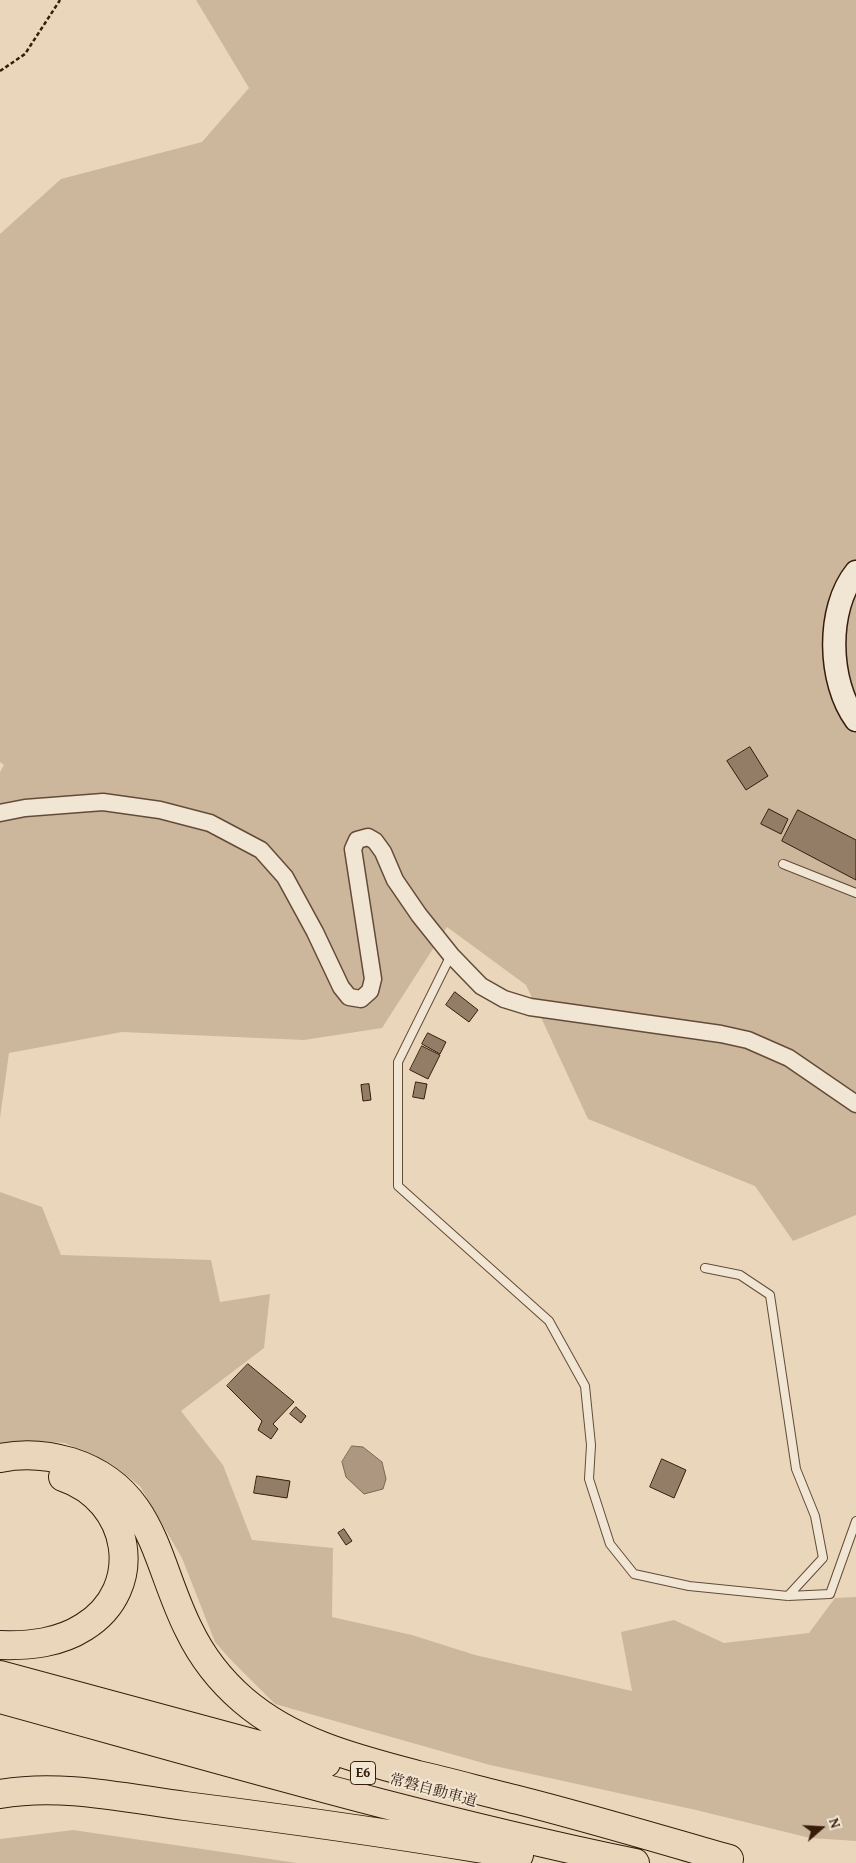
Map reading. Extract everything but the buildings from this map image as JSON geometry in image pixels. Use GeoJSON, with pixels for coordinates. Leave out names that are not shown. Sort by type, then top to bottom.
{"type":"FeatureCollection","features":[{"type":"Feature","properties":{"kind":"highway"},"geometry":{"type":"LineString","coordinates":[[0,1458],[22,1455],[64,1460],[82,1466],[115,1485],[130,1500],[155,1542],[189,1630],[202,1654],[233,1692],[252,1708],[300,1737],[352,1757],[550,1808],[741,1861]]}},
{"type":"Feature","properties":{"kind":"highway"},"geometry":{"type":"LineString","coordinates":[[0,1474],[33,1471],[52,1473],[70,1479],[86,1488],[99,1498],[118,1524],[124,1554],[123,1569],[111,1600],[101,1614],[86,1626],[70,1635],[49,1642],[0,1645]]}},
{"type":"Feature","properties":{"kind":"highway","name":"常磐自動車道"},"geometry":{"type":"LineString","coordinates":[[0,1675],[547,1821],[741,1861]]}},
{"type":"Feature","properties":{"kind":"highway","name":"常磐自動車道"},"geometry":{"type":"LineString","coordinates":[[0,1700],[438,1818],[545,1845],[635,1863]]}},
{"type":"Feature","properties":{"kind":"highway"},"geometry":{"type":"LineString","coordinates":[[0,1794],[52,1791],[102,1795],[302,1821],[572,1863]]}},
{"type":"Feature","properties":{"kind":"main road"},"geometry":{"type":"LineString","coordinates":[[856,572],[840,599],[836,623],[834,660],[850,712],[856,720]]}},
{"type":"Feature","properties":{"kind":"street"},"geometry":{"type":"LineString","coordinates":[[0,813],[25,808],[103,802],[160,810],[210,823],[261,850],[285,877],[315,932],[341,987],[350,997],[361,999],[370,991],[373,979],[353,849],[357,840],[368,837],[375,841],[383,852],[395,880],[419,915],[451,955],[481,986],[504,999],[530,1007],[721,1034],[748,1040],[789,1058],[856,1104]]}},
{"type":"Feature","properties":{"kind":"lane"},"geometry":{"type":"LineString","coordinates":[[783,864],[856,893]]}},
{"type":"Feature","properties":{"kind":"lane"},"geometry":{"type":"LineString","coordinates":[[451,955],[398,1062],[398,1186],[549,1321],[585,1386],[591,1445],[588,1479],[610,1544],[634,1574],[689,1586],[788,1596],[830,1594],[856,1521]]}},
{"type":"Feature","properties":{"kind":"lane"},"geometry":{"type":"LineString","coordinates":[[705,1268],[740,1276],[770,1295],[796,1468],[815,1516],[823,1558],[788,1596]]}},
{"type":"Feature","properties":{"kind":"path"},"geometry":{"type":"LineString","coordinates":[[0,71],[25,54],[60,0]]}},
{"type":"Feature","properties":{"kind":"shaded area"},"geometry":{"type":"Polygon","coordinates":[[[196,0],[856,0],[856,1215],[793,1241],[755,1186],[588,1119],[526,985],[447,927],[382,1028],[304,1040],[122,1032],[9,1053],[0,1118],[0,772],[4,765],[0,762],[0,234],[61,179],[202,142],[249,88],[196,0]]]}},
{"type":"Feature","properties":{"kind":"shaded area"},"geometry":{"type":"Polygon","coordinates":[[[0,1192],[42,1207],[61,1255],[211,1260],[220,1302],[270,1294],[264,1348],[181,1411],[223,1465],[252,1540],[333,1548],[332,1617],[412,1635],[475,1655],[632,1691],[621,1632],[674,1620],[724,1643],[809,1633],[835,1598],[856,1597],[856,1841],[810,1838],[696,1810],[490,1765],[275,1704],[215,1642],[182,1558],[140,1486],[114,1466],[65,1443],[44,1441],[0,1449],[0,1192]]]}},
{"type":"Feature","properties":{"kind":"shaded area"},"geometry":{"type":"Polygon","coordinates":[[[352,1446],[363,1447],[382,1462],[386,1479],[383,1489],[364,1494],[346,1477],[342,1462],[352,1446]]]}},
{"type":"Feature","properties":{"kind":"shaded area"},"geometry":{"type":"Polygon","coordinates":[[[73,1830],[297,1863],[0,1863],[0,1839],[73,1830]]]}}]}
